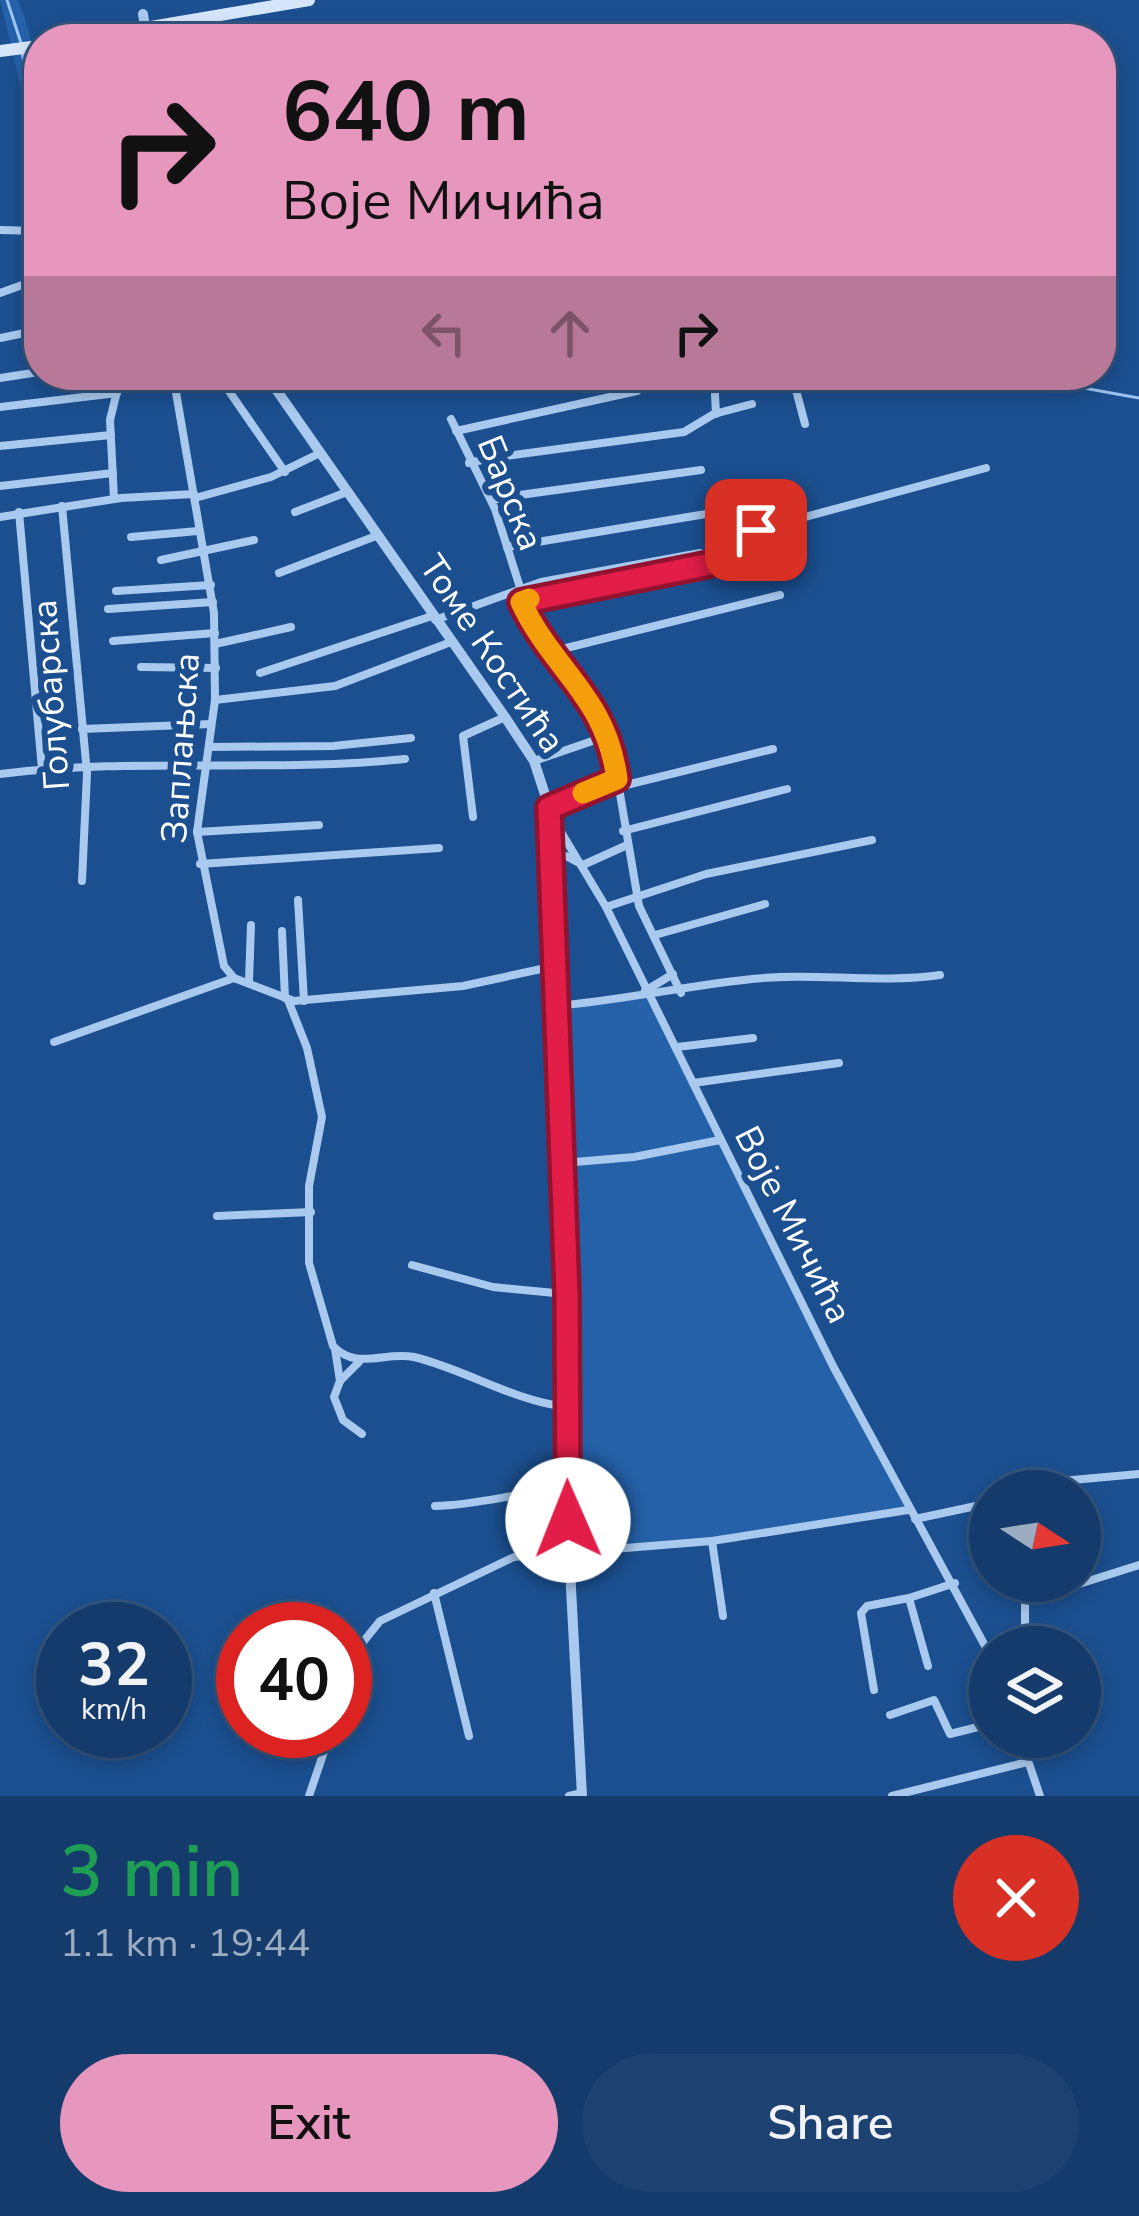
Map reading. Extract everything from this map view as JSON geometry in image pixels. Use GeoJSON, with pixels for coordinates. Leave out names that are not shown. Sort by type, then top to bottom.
{"type":"FeatureCollection","features":[{"type":"Feature","properties":{"kind":"main road"},"geometry":{"type":"LineString","coordinates":[[168,24],[309,0]]}},
{"type":"Feature","properties":{"kind":"street"},"geometry":{"type":"LineString","coordinates":[[114,499],[111,435],[118,390]]}},
{"type":"Feature","properties":{"kind":"street","name":"Заплањска"},"geometry":{"type":"LineString","coordinates":[[176,390],[211,585],[215,638],[215,700],[196,832],[224,966],[234,978]]}},
{"type":"Feature","properties":{"kind":"street"},"geometry":{"type":"LineString","coordinates":[[228,390],[285,472]]}},
{"type":"Feature","properties":{"kind":"street","name":"Томе Костића"},"geometry":{"type":"LineString","coordinates":[[277,390],[505,717],[533,761],[550,812],[578,1795]]}},
{"type":"Feature","properties":{"kind":"street"},"geometry":{"type":"LineString","coordinates":[[715,390],[716,414]]}},
{"type":"Feature","properties":{"kind":"street"},"geometry":{"type":"LineString","coordinates":[[797,390],[805,424]]}},
{"type":"Feature","properties":{"kind":"street"},"geometry":{"type":"LineString","coordinates":[[456,431],[637,391]]}},
{"type":"Feature","properties":{"kind":"street"},"geometry":{"type":"LineString","coordinates":[[0,407],[118,393]]}},
{"type":"Feature","properties":{"kind":"street"},"geometry":{"type":"LineString","coordinates":[[469,463],[684,432],[716,414],[752,404]]}},
{"type":"Feature","properties":{"kind":"street","name":"Барска"},"geometry":{"type":"LineString","coordinates":[[451,419],[469,463],[497,503],[518,589]]}},
{"type":"Feature","properties":{"kind":"street"},"geometry":{"type":"LineString","coordinates":[[0,446],[111,435]]}},
{"type":"Feature","properties":{"kind":"street"},"geometry":{"type":"LineString","coordinates":[[0,517],[114,499],[194,496],[285,472],[321,452]]}},
{"type":"Feature","properties":{"kind":"street"},"geometry":{"type":"LineString","coordinates":[[491,458],[497,503],[701,470]]}},
{"type":"Feature","properties":{"kind":"street"},"geometry":{"type":"LineString","coordinates":[[521,602],[735,559],[744,551],[746,533],[986,468]]}},
{"type":"Feature","properties":{"kind":"street"},"geometry":{"type":"LineString","coordinates":[[0,486],[113,473]]}},
{"type":"Feature","properties":{"kind":"street"},"geometry":{"type":"LineString","coordinates":[[295,512],[347,492]]}},
{"type":"Feature","properties":{"kind":"street","name":"Голубарска"},"geometry":{"type":"LineString","coordinates":[[62,506],[84,766],[82,881]]}},
{"type":"Feature","properties":{"kind":"street"},"geometry":{"type":"LineString","coordinates":[[507,547],[724,511]]}},
{"type":"Feature","properties":{"kind":"street"},"geometry":{"type":"LineString","coordinates":[[20,512],[42,769]]}},
{"type":"Feature","properties":{"kind":"street"},"geometry":{"type":"LineString","coordinates":[[131,537],[198,530]]}},
{"type":"Feature","properties":{"kind":"street"},"geometry":{"type":"LineString","coordinates":[[279,573],[376,536]]}},
{"type":"Feature","properties":{"kind":"street"},"geometry":{"type":"LineString","coordinates":[[161,560],[203,555],[254,540]]}},
{"type":"Feature","properties":{"kind":"street"},"geometry":{"type":"LineString","coordinates":[[260,673],[518,589],[700,553]]}},
{"type":"Feature","properties":{"kind":"street"},"geometry":{"type":"LineString","coordinates":[[116,591],[211,585]]}},
{"type":"Feature","properties":{"kind":"street"},"geometry":{"type":"LineString","coordinates":[[518,589],[550,652],[610,735],[623,831],[638,878],[638,896],[681,993]]}},
{"type":"Feature","properties":{"kind":"street"},"geometry":{"type":"LineString","coordinates":[[550,652],[780,596]]}},
{"type":"Feature","properties":{"kind":"street"},"geometry":{"type":"LineString","coordinates":[[109,609],[213,602]]}},
{"type":"Feature","properties":{"kind":"street"},"geometry":{"type":"LineString","coordinates":[[113,641],[215,638],[291,627]]}},
{"type":"Feature","properties":{"kind":"street"},"geometry":{"type":"LineString","coordinates":[[215,700],[335,686],[451,642]]}},
{"type":"Feature","properties":{"kind":"street"},"geometry":{"type":"LineString","coordinates":[[141,667],[216,668]]}},
{"type":"Feature","properties":{"kind":"street"},"geometry":{"type":"LineString","coordinates":[[473,818],[463,736],[505,717]]}},
{"type":"Feature","properties":{"kind":"street"},"geometry":{"type":"LineString","coordinates":[[82,729],[211,724]]}},
{"type":"Feature","properties":{"kind":"street"},"geometry":{"type":"LineString","coordinates":[[533,761],[610,735]]}},
{"type":"Feature","properties":{"kind":"street"},"geometry":{"type":"LineString","coordinates":[[209,747],[333,746],[411,738]]}},
{"type":"Feature","properties":{"kind":"street"},"geometry":{"type":"LineString","coordinates":[[550,812],[618,783],[773,749]]}},
{"type":"Feature","properties":{"kind":"street"},"geometry":{"type":"LineString","coordinates":[[0,775],[84,766],[274,768],[405,759]]}},
{"type":"Feature","properties":{"kind":"street"},"geometry":{"type":"LineString","coordinates":[[623,831],[787,789]]}},
{"type":"Feature","properties":{"kind":"street","name":"Воје Мичића"},"geometry":{"type":"LineString","coordinates":[[550,812],[606,907],[644,992],[908,1510],[955,1583],[976,1626]]}},
{"type":"Feature","properties":{"kind":"street"},"geometry":{"type":"LineString","coordinates":[[196,832],[319,825]]}},
{"type":"Feature","properties":{"kind":"street"},"geometry":{"type":"LineString","coordinates":[[606,907],[706,874],[872,840]]}},
{"type":"Feature","properties":{"kind":"street"},"geometry":{"type":"LineString","coordinates":[[551,860],[566,856],[583,865],[626,846]]}},
{"type":"Feature","properties":{"kind":"street"},"geometry":{"type":"LineString","coordinates":[[200,864],[439,848]]}},
{"type":"Feature","properties":{"kind":"street"},"geometry":{"type":"LineString","coordinates":[[298,900],[304,1001]]}},
{"type":"Feature","properties":{"kind":"street"},"geometry":{"type":"LineString","coordinates":[[655,935],[765,904]]}},
{"type":"Feature","properties":{"kind":"street"},"geometry":{"type":"LineString","coordinates":[[249,981],[251,925]]}},
{"type":"Feature","properties":{"kind":"street"},"geometry":{"type":"LineString","coordinates":[[282,931],[286,999],[307,1048],[322,1117],[309,1186],[309,1263],[334,1347],[340,1381],[335,1406],[362,1434]]}},
{"type":"Feature","properties":{"kind":"street"},"geometry":{"type":"LineString","coordinates":[[54,1042],[234,978],[286,999],[304,1001],[463,986],[555,966]]}},
{"type":"Feature","properties":{"kind":"street"},"geometry":{"type":"LineString","coordinates":[[644,992],[673,974]]}},
{"type":"Feature","properties":{"kind":"street"},"geometry":{"type":"LineString","coordinates":[[556,1006],[644,992],[681,993],[766,978],[870,982],[940,975]]}},
{"type":"Feature","properties":{"kind":"street"},"geometry":{"type":"LineString","coordinates":[[675,1047],[753,1038]]}},
{"type":"Feature","properties":{"kind":"street"},"geometry":{"type":"LineString","coordinates":[[693,1084],[838,1063]]}},
{"type":"Feature","properties":{"kind":"street"},"geometry":{"type":"LineString","coordinates":[[562,1163],[634,1157],[720,1140]]}},
{"type":"Feature","properties":{"kind":"street"},"geometry":{"type":"LineString","coordinates":[[217,1216],[311,1212]]}},
{"type":"Feature","properties":{"kind":"street"},"geometry":{"type":"LineString","coordinates":[[412,1265],[494,1287],[567,1294]]}},
{"type":"Feature","properties":{"kind":"street"},"geometry":{"type":"LineString","coordinates":[[334,1347],[360,1361],[413,1357],[522,1400],[567,1407]]}},
{"type":"Feature","properties":{"kind":"street"},"geometry":{"type":"LineString","coordinates":[[340,1381],[360,1361]]}},
{"type":"Feature","properties":{"kind":"street"},"geometry":{"type":"LineString","coordinates":[[1101,1477],[1139,1474]]}},
{"type":"Feature","properties":{"kind":"street"},"geometry":{"type":"LineString","coordinates":[[435,1506],[480,1506],[525,1491],[567,1489]]}},
{"type":"Feature","properties":{"kind":"street"},"geometry":{"type":"LineString","coordinates":[[915,1519],[969,1507]]}},
{"type":"Feature","properties":{"kind":"street"},"geometry":{"type":"LineString","coordinates":[[372,1630],[434,1593],[514,1557],[712,1540],[908,1510]]}},
{"type":"Feature","properties":{"kind":"street"},"geometry":{"type":"LineString","coordinates":[[712,1540],[723,1616]]}},
{"type":"Feature","properties":{"kind":"street"},"geometry":{"type":"LineString","coordinates":[[1024,1626],[1025,1601],[1139,1564]]}},
{"type":"Feature","properties":{"kind":"street"},"geometry":{"type":"LineString","coordinates":[[874,1690],[862,1611],[955,1583]]}},
{"type":"Feature","properties":{"kind":"street"},"geometry":{"type":"LineString","coordinates":[[434,1593],[470,1736]]}},
{"type":"Feature","properties":{"kind":"street"},"geometry":{"type":"LineString","coordinates":[[910,1598],[928,1666]]}},
{"type":"Feature","properties":{"kind":"street"},"geometry":{"type":"LineString","coordinates":[[890,1715],[934,1700],[950,1735],[969,1730]]}},
{"type":"Feature","properties":{"kind":"street"},"geometry":{"type":"LineString","coordinates":[[309,1796],[322,1758]]}},
{"type":"Feature","properties":{"kind":"street"},"geometry":{"type":"LineString","coordinates":[[1026,1758],[1040,1796]]}},
{"type":"Feature","properties":{"kind":"street"},"geometry":{"type":"LineString","coordinates":[[892,1796],[1027,1762]]}},
{"type":"Feature","properties":{"kind":"shaded area"},"geometry":{"type":"Polygon","coordinates":[[[0,0],[18,0],[26,24],[24,99],[0,0]]]}},
{"type":"Feature","properties":{"kind":"shaded area"},"geometry":{"type":"Polygon","coordinates":[[[644,992],[908,1510],[712,1541],[569,1550],[556,1006],[644,992]]]}},
{"type":"Feature","properties":{"kind":"waterway"},"geometry":{"type":"LineString","coordinates":[[7,0],[21,43]]}},
{"type":"Feature","properties":{"kind":"waterway"},"geometry":{"type":"LineString","coordinates":[[22,53],[24,61]]}},
{"type":"Feature","properties":{"kind":"waterway"},"geometry":{"type":"LineString","coordinates":[[1095,390],[1139,398]]}},
{"type":"Feature","properties":{"kind":"slow traffic"},"geometry":{"type":"LineString","coordinates":[[529,599],[521,602],[532,626],[591,701],[610,735],[617,779],[583,793]]}},
{"type":"Feature","properties":{"kind":"route"},"geometry":{"type":"LineString","coordinates":[[568,1520],[567,1294],[549,808],[617,779],[605,724],[532,626],[521,602],[547,593],[735,559],[744,551],[744,534],[756,530]]}}]}
